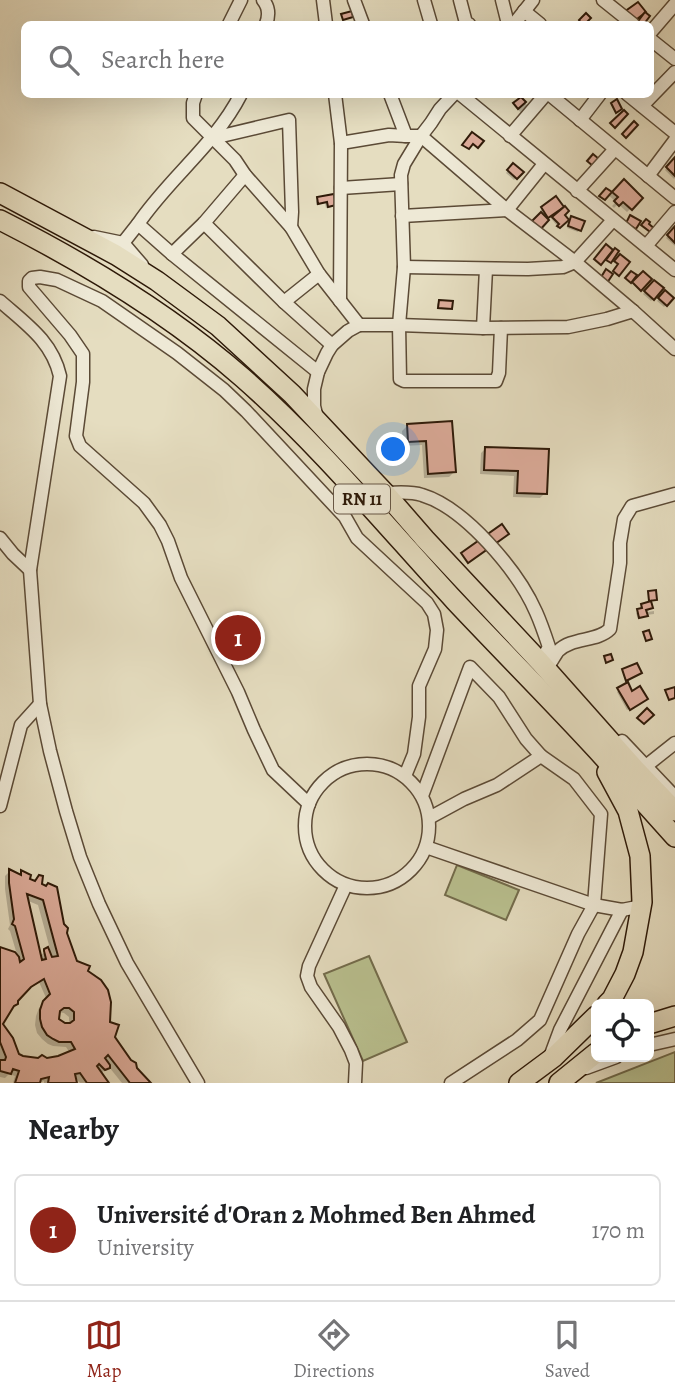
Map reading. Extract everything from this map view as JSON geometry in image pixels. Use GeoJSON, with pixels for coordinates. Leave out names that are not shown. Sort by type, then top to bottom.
{"type":"FeatureCollection","features":[{"type":"Feature","properties":{"kind":"highway","name":"RN 11"},"geometry":{"type":"LineString","coordinates":[[0,193],[116,255],[218,326],[292,394],[545,664],[635,769],[675,811]]}},
{"type":"Feature","properties":{"kind":"highway","name":"RN 11"},"geometry":{"type":"LineString","coordinates":[[0,220],[89,267],[137,297],[243,378],[284,416],[353,489],[675,837]]}},
{"type":"Feature","properties":{"kind":"highway"},"geometry":{"type":"LineString","coordinates":[[596,749],[628,811],[640,856],[642,906],[633,952],[612,999]]}},
{"type":"Feature","properties":{"kind":"highway"},"geometry":{"type":"LineString","coordinates":[[654,1022],[675,1016]]}},
{"type":"Feature","properties":{"kind":"highway"},"geometry":{"type":"LineString","coordinates":[[519,1083],[550,1060],[591,1021]]}},
{"type":"Feature","properties":{"kind":"highway"},"geometry":{"type":"LineString","coordinates":[[564,1079],[591,1057]]}},
{"type":"Feature","properties":{"kind":"street"},"geometry":{"type":"LineString","coordinates":[[230,21],[241,0]]}},
{"type":"Feature","properties":{"kind":"street"},"geometry":{"type":"LineString","coordinates":[[263,0],[268,11],[266,21]]}},
{"type":"Feature","properties":{"kind":"street"},"geometry":{"type":"LineString","coordinates":[[323,0],[326,21]]}},
{"type":"Feature","properties":{"kind":"street"},"geometry":{"type":"LineString","coordinates":[[354,0],[362,21]]}},
{"type":"Feature","properties":{"kind":"street"},"geometry":{"type":"LineString","coordinates":[[424,0],[430,21]]}},
{"type":"Feature","properties":{"kind":"street"},"geometry":{"type":"LineString","coordinates":[[460,0],[464,21]]}},
{"type":"Feature","properties":{"kind":"street"},"geometry":{"type":"LineString","coordinates":[[502,0],[507,21]]}},
{"type":"Feature","properties":{"kind":"street"},"geometry":{"type":"LineString","coordinates":[[516,21],[533,0]]}},
{"type":"Feature","properties":{"kind":"street"},"geometry":{"type":"LineString","coordinates":[[603,0],[629,21]]}},
{"type":"Feature","properties":{"kind":"street"},"geometry":{"type":"LineString","coordinates":[[654,28],[675,4]]}},
{"type":"Feature","properties":{"kind":"street"},"geometry":{"type":"LineString","coordinates":[[524,12],[536,21]]}},
{"type":"Feature","properties":{"kind":"street"},"geometry":{"type":"LineString","coordinates":[[654,42],[675,59]]}},
{"type":"Feature","properties":{"kind":"street"},"geometry":{"type":"LineString","coordinates":[[654,94],[675,72]]}},
{"type":"Feature","properties":{"kind":"street"},"geometry":{"type":"LineString","coordinates":[[195,98],[192,118],[235,160],[291,227],[319,274],[359,325]]}},
{"type":"Feature","properties":{"kind":"street"},"geometry":{"type":"LineString","coordinates":[[123,243],[148,209],[213,138],[242,98]]}},
{"type":"Feature","properties":{"kind":"street"},"geometry":{"type":"LineString","coordinates":[[335,98],[341,143],[340,301]]}},
{"type":"Feature","properties":{"kind":"street"},"geometry":{"type":"LineString","coordinates":[[392,98],[406,136]]}},
{"type":"Feature","properties":{"kind":"street"},"geometry":{"type":"LineString","coordinates":[[436,98],[440,109]]}},
{"type":"Feature","properties":{"kind":"street"},"geometry":{"type":"LineString","coordinates":[[450,98],[421,136],[404,164],[401,184],[404,267],[399,324],[400,380],[496,382],[499,373],[501,328]]}},
{"type":"Feature","properties":{"kind":"street"},"geometry":{"type":"LineString","coordinates":[[465,98],[675,270]]}},
{"type":"Feature","properties":{"kind":"street"},"geometry":{"type":"LineString","coordinates":[[510,136],[544,98]]}},
{"type":"Feature","properties":{"kind":"street"},"geometry":{"type":"LineString","coordinates":[[553,98],[675,198]]}},
{"type":"Feature","properties":{"kind":"street"},"geometry":{"type":"LineString","coordinates":[[580,120],[597,98]]}},
{"type":"Feature","properties":{"kind":"street"},"geometry":{"type":"LineString","coordinates":[[632,98],[675,133]]}},
{"type":"Feature","properties":{"kind":"street"},"geometry":{"type":"LineString","coordinates":[[642,106],[650,98]]}},
{"type":"Feature","properties":{"kind":"street"},"geometry":{"type":"LineString","coordinates":[[213,138],[289,120],[291,227]]}},
{"type":"Feature","properties":{"kind":"street"},"geometry":{"type":"LineString","coordinates":[[341,143],[389,135],[421,136],[507,210],[634,311],[675,349]]}},
{"type":"Feature","properties":{"kind":"street"},"geometry":{"type":"LineString","coordinates":[[648,176],[675,140]]}},
{"type":"Feature","properties":{"kind":"street"},"geometry":{"type":"LineString","coordinates":[[577,191],[615,149]]}},
{"type":"Feature","properties":{"kind":"street"},"geometry":{"type":"LineString","coordinates":[[402,216],[507,210],[544,164]]}},
{"type":"Feature","properties":{"kind":"street"},"geometry":{"type":"LineString","coordinates":[[172,254],[204,223],[245,175]]}},
{"type":"Feature","properties":{"kind":"street"},"geometry":{"type":"LineString","coordinates":[[341,188],[401,184]]}},
{"type":"Feature","properties":{"kind":"street"},"geometry":{"type":"LineString","coordinates":[[646,246],[675,212]]}},
{"type":"Feature","properties":{"kind":"street"},"geometry":{"type":"LineString","coordinates":[[404,267],[564,267],[575,262],[613,220]]}},
{"type":"Feature","properties":{"kind":"street"},"geometry":{"type":"LineString","coordinates":[[204,223],[332,345]]}},
{"type":"Feature","properties":{"kind":"street"},"geometry":{"type":"LineString","coordinates":[[138,224],[317,377]]}},
{"type":"Feature","properties":{"kind":"street"},"geometry":{"type":"LineString","coordinates":[[79,236],[123,243],[157,281]]}},
{"type":"Feature","properties":{"kind":"street"},"geometry":{"type":"LineString","coordinates":[[483,328],[486,269]]}},
{"type":"Feature","properties":{"kind":"street"},"geometry":{"type":"LineString","coordinates":[[284,302],[319,274]]}},
{"type":"Feature","properties":{"kind":"street"},"geometry":{"type":"LineString","coordinates":[[309,804],[274,770],[181,578],[160,524],[144,503],[80,446],[76,436],[83,382],[83,354],[29,287],[32,278],[57,280],[102,300],[224,390],[345,517],[357,538],[428,603],[434,614],[437,630],[435,649],[419,686],[419,717],[414,754],[405,776]]}},
{"type":"Feature","properties":{"kind":"street"},"geometry":{"type":"LineString","coordinates":[[0,301],[48,346],[60,376],[30,570],[40,704],[65,811],[99,904],[127,963],[198,1083]]}},
{"type":"Feature","properties":{"kind":"street"},"geometry":{"type":"LineString","coordinates":[[318,423],[314,406],[317,377],[327,353],[348,331],[359,325],[568,327],[607,320],[634,311]]}},
{"type":"Feature","properties":{"kind":"street"},"geometry":{"type":"LineString","coordinates":[[292,394],[301,391],[317,377]]}},
{"type":"Feature","properties":{"kind":"street"},"geometry":{"type":"LineString","coordinates":[[384,493],[421,494],[440,503],[479,533],[517,580],[536,611],[549,647],[545,664]]}},
{"type":"Feature","properties":{"kind":"street"},"geometry":{"type":"LineString","coordinates":[[545,664],[559,650],[580,640],[604,634],[610,629],[624,519],[632,506],[675,494]]}},
{"type":"Feature","properties":{"kind":"street"},"geometry":{"type":"LineString","coordinates":[[0,538],[30,570]]}},
{"type":"Feature","properties":{"kind":"street"},"geometry":{"type":"LineString","coordinates":[[545,664],[675,797]]}},
{"type":"Feature","properties":{"kind":"street"},"geometry":{"type":"LineString","coordinates":[[422,796],[470,667],[499,697],[526,739],[541,756],[574,779],[601,814],[594,905],[578,934],[540,1020],[517,1040],[451,1083]]}},
{"type":"Feature","properties":{"kind":"street"},"geometry":{"type":"LineString","coordinates":[[0,806],[4,776],[21,724],[40,704]]}},
{"type":"Feature","properties":{"kind":"street"},"geometry":{"type":"LineString","coordinates":[[646,766],[675,743]]}},
{"type":"Feature","properties":{"kind":"street"},"geometry":{"type":"LineString","coordinates":[[429,818],[498,785],[541,756]]}},
{"type":"Feature","properties":{"kind":"street"},"geometry":{"type":"LineString","coordinates":[[369,763],[388,766],[405,776],[422,796],[429,818],[426,847],[417,864],[402,878],[384,886],[365,889],[346,885],[329,875],[315,861],[307,843],[305,824],[309,804],[318,788],[332,774],[349,766],[369,763]]}},
{"type":"Feature","properties":{"kind":"street"},"geometry":{"type":"LineString","coordinates":[[426,847],[594,905],[622,910],[642,906]]}},
{"type":"Feature","properties":{"kind":"street"},"geometry":{"type":"LineString","coordinates":[[346,885],[309,966],[307,976],[311,987],[339,1027],[351,1050],[356,1063],[355,1083]]}},
{"type":"Feature","properties":{"kind":"street"},"geometry":{"type":"LineString","coordinates":[[550,1060],[560,1030],[622,910]]}},
{"type":"Feature","properties":{"kind":"street"},"geometry":{"type":"LineString","coordinates":[[654,1044],[675,1038]]}},
{"type":"Feature","properties":{"kind":"street"},"geometry":{"type":"LineString","coordinates":[[564,1079],[604,1062]]}},
{"type":"Feature","properties":{"kind":"green space"},"geometry":{"type":"Polygon","coordinates":[[[457,865],[519,890],[506,920],[445,895],[457,865]]]}},
{"type":"Feature","properties":{"kind":"green space"},"geometry":{"type":"Polygon","coordinates":[[[369,956],[407,1042],[363,1061],[324,974],[369,956]]]}},
{"type":"Feature","properties":{"kind":"green space"},"geometry":{"type":"Polygon","coordinates":[[[675,1052],[675,1083],[596,1083],[654,1062],[675,1052]]]}},
{"type":"Feature","properties":{"kind":"building"},"geometry":{"type":"Polygon","coordinates":[[[638,2],[646,12],[631,21],[624,12],[638,2]]]}},
{"type":"Feature","properties":{"kind":"building"},"geometry":{"type":"Polygon","coordinates":[[[352,11],[353,17],[343,20],[341,14],[352,11]]]}},
{"type":"Feature","properties":{"kind":"building"},"geometry":{"type":"Polygon","coordinates":[[[645,12],[650,16],[646,21],[638,21],[645,12]]]}},
{"type":"Feature","properties":{"kind":"building"},"geometry":{"type":"Polygon","coordinates":[[[586,13],[591,18],[588,21],[579,20],[586,13]]]}},
{"type":"Feature","properties":{"kind":"building"},"geometry":{"type":"Polygon","coordinates":[[[520,98],[526,102],[518,109],[513,103],[520,98]]]}},
{"type":"Feature","properties":{"kind":"building"},"geometry":{"type":"Polygon","coordinates":[[[617,99],[622,109],[616,113],[611,103],[617,99]]]}},
{"type":"Feature","properties":{"kind":"building"},"geometry":{"type":"Polygon","coordinates":[[[624,110],[628,114],[615,128],[610,123],[624,110]]]}},
{"type":"Feature","properties":{"kind":"building"},"geometry":{"type":"Polygon","coordinates":[[[634,121],[638,125],[626,138],[622,134],[634,121]]]}},
{"type":"Feature","properties":{"kind":"building"},"geometry":{"type":"Polygon","coordinates":[[[472,132],[484,141],[478,148],[473,144],[469,149],[462,145],[472,132]]]}},
{"type":"Feature","properties":{"kind":"building"},"geometry":{"type":"Polygon","coordinates":[[[593,154],[599,159],[593,166],[587,161],[593,154]]]}},
{"type":"Feature","properties":{"kind":"building"},"geometry":{"type":"Polygon","coordinates":[[[675,157],[675,176],[666,167],[675,157]]]}},
{"type":"Feature","properties":{"kind":"building"},"geometry":{"type":"Polygon","coordinates":[[[513,163],[524,172],[517,179],[507,170],[513,163]]]}},
{"type":"Feature","properties":{"kind":"building"},"geometry":{"type":"Polygon","coordinates":[[[624,179],[643,198],[632,210],[623,202],[619,206],[614,201],[618,197],[612,192],[624,179]]]}},
{"type":"Feature","properties":{"kind":"building"},"geometry":{"type":"Polygon","coordinates":[[[606,188],[612,192],[605,200],[599,196],[606,188]]]}},
{"type":"Feature","properties":{"kind":"building"},"geometry":{"type":"Polygon","coordinates":[[[334,194],[336,205],[328,207],[327,202],[318,204],[317,197],[334,194]]]}},
{"type":"Feature","properties":{"kind":"building"},"geometry":{"type":"Polygon","coordinates":[[[556,196],[564,207],[548,218],[541,207],[556,196]]]}},
{"type":"Feature","properties":{"kind":"building"},"geometry":{"type":"Polygon","coordinates":[[[565,206],[569,211],[565,215],[569,220],[560,228],[552,217],[565,206]]]}},
{"type":"Feature","properties":{"kind":"building"},"geometry":{"type":"Polygon","coordinates":[[[541,212],[549,220],[539,231],[530,223],[541,212]]]}},
{"type":"Feature","properties":{"kind":"building"},"geometry":{"type":"Polygon","coordinates":[[[630,215],[641,221],[636,229],[626,223],[630,215]]]}},
{"type":"Feature","properties":{"kind":"building"},"geometry":{"type":"Polygon","coordinates":[[[571,216],[585,221],[581,231],[568,226],[571,216]]]}},
{"type":"Feature","properties":{"kind":"building"},"geometry":{"type":"Polygon","coordinates":[[[646,219],[656,230],[653,234],[641,225],[646,219]]]}},
{"type":"Feature","properties":{"kind":"building"},"geometry":{"type":"Polygon","coordinates":[[[675,226],[675,243],[667,235],[675,226]]]}},
{"type":"Feature","properties":{"kind":"building"},"geometry":{"type":"Polygon","coordinates":[[[606,244],[613,250],[601,265],[594,259],[606,244]]]}},
{"type":"Feature","properties":{"kind":"building"},"geometry":{"type":"Polygon","coordinates":[[[615,248],[619,251],[611,263],[606,260],[615,248]]]}},
{"type":"Feature","properties":{"kind":"building"},"geometry":{"type":"Polygon","coordinates":[[[620,254],[630,262],[619,276],[613,271],[618,264],[614,261],[620,254]]]}},
{"type":"Feature","properties":{"kind":"building"},"geometry":{"type":"Polygon","coordinates":[[[606,269],[613,274],[607,283],[600,279],[606,269]]]}},
{"type":"Feature","properties":{"kind":"building"},"geometry":{"type":"Polygon","coordinates":[[[631,271],[637,275],[631,283],[625,278],[631,271]]]}},
{"type":"Feature","properties":{"kind":"building"},"geometry":{"type":"Polygon","coordinates":[[[643,271],[652,279],[641,291],[632,282],[643,271]]]}},
{"type":"Feature","properties":{"kind":"building"},"geometry":{"type":"Polygon","coordinates":[[[654,280],[664,288],[654,300],[644,291],[654,280]]]}},
{"type":"Feature","properties":{"kind":"building"},"geometry":{"type":"Polygon","coordinates":[[[665,290],[674,298],[667,306],[658,298],[665,290]]]}},
{"type":"Feature","properties":{"kind":"building"},"geometry":{"type":"Polygon","coordinates":[[[439,300],[453,301],[452,309],[438,308],[439,300]]]}},
{"type":"Feature","properties":{"kind":"building"},"geometry":{"type":"Polygon","coordinates":[[[452,421],[456,472],[428,474],[426,441],[408,442],[407,424],[452,421]]]}},
{"type":"Feature","properties":{"kind":"building"},"geometry":{"type":"Polygon","coordinates":[[[485,447],[549,449],[547,494],[517,493],[518,471],[484,470],[485,447]]]}},
{"type":"Feature","properties":{"kind":"building"},"geometry":{"type":"Polygon","coordinates":[[[502,524],[509,534],[468,563],[461,553],[502,524]]]}},
{"type":"Feature","properties":{"kind":"building"},"geometry":{"type":"Polygon","coordinates":[[[656,590],[657,600],[649,601],[648,591],[656,590]]]}},
{"type":"Feature","properties":{"kind":"building"},"geometry":{"type":"Polygon","coordinates":[[[651,601],[653,608],[646,610],[648,616],[639,618],[637,609],[642,608],[641,604],[651,601]]]}},
{"type":"Feature","properties":{"kind":"building"},"geometry":{"type":"Polygon","coordinates":[[[649,630],[652,639],[646,641],[643,632],[649,630]]]}},
{"type":"Feature","properties":{"kind":"building"},"geometry":{"type":"Polygon","coordinates":[[[611,654],[613,660],[606,663],[604,656],[611,654]]]}},
{"type":"Feature","properties":{"kind":"building"},"geometry":{"type":"Polygon","coordinates":[[[637,663],[642,673],[626,681],[622,669],[637,663]]]}},
{"type":"Feature","properties":{"kind":"building"},"geometry":{"type":"Polygon","coordinates":[[[628,682],[632,691],[640,686],[648,699],[630,710],[617,688],[628,682]]]}},
{"type":"Feature","properties":{"kind":"building"},"geometry":{"type":"Polygon","coordinates":[[[675,687],[675,698],[669,700],[665,690],[675,687]]]}},
{"type":"Feature","properties":{"kind":"building"},"geometry":{"type":"Polygon","coordinates":[[[647,708],[654,715],[644,724],[637,718],[647,708]]]}},
{"type":"Feature","properties":{"kind":"building"},"geometry":{"type":"Polygon","coordinates":[[[9,869],[21,875],[21,870],[31,875],[30,879],[35,881],[39,875],[43,876],[42,884],[46,886],[48,883],[57,887],[64,924],[68,928],[67,933],[77,961],[90,966],[88,971],[101,980],[108,990],[111,1002],[110,1022],[119,1025],[115,1037],[151,1083],[130,1083],[108,1055],[105,1058],[110,1068],[105,1070],[99,1064],[97,1066],[109,1083],[87,1083],[80,1073],[75,1074],[77,1083],[48,1083],[49,1077],[41,1079],[40,1083],[15,1083],[19,1071],[13,1069],[11,1074],[0,1071],[0,1060],[5,1060],[6,1057],[0,1042],[0,947],[15,952],[20,962],[24,959],[15,926],[12,924],[14,919],[9,869]],[[27,894],[42,960],[46,959],[44,949],[48,947],[52,957],[58,956],[43,900],[27,894]],[[44,979],[31,987],[3,1024],[13,1038],[19,1054],[38,1058],[42,1055],[47,1058],[75,1049],[71,1042],[59,1042],[47,1035],[42,1027],[40,1010],[43,1001],[50,994],[44,979]],[[69,1008],[60,1011],[59,1019],[65,1023],[74,1020],[74,1012],[69,1008]]]}},
{"type":"Feature","properties":{"kind":"place","name":"Université d'Oran 2 Mohmed Ben Ahmed"},"geometry":{"type":"Point","coordinates":[238,638]}}]}
